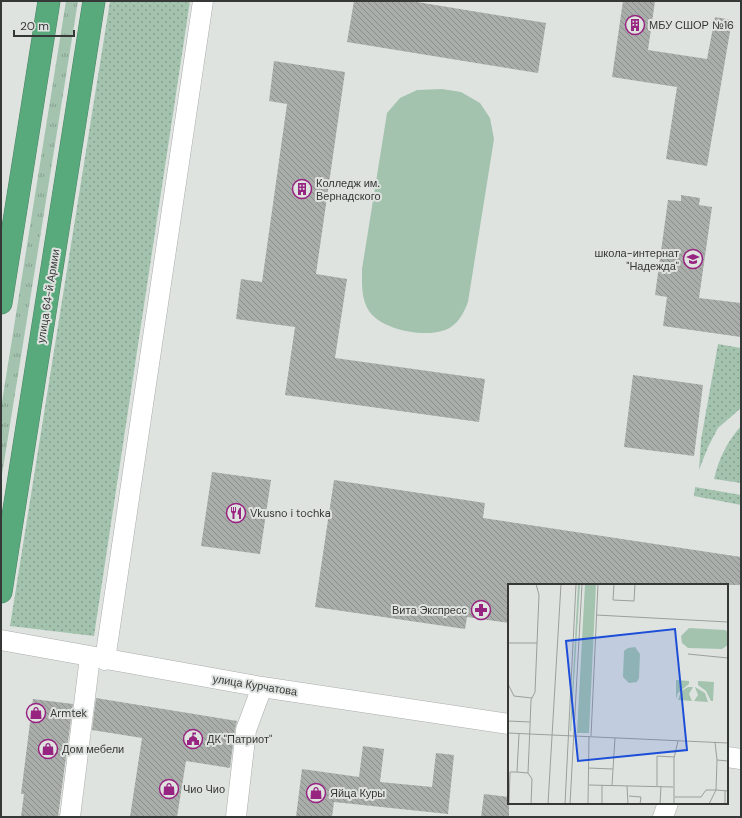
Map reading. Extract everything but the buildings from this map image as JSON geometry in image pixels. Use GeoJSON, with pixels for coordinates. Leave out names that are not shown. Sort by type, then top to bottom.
{"type":"FeatureCollection","features":[{"type":"Feature","properties":{"kind":"highway"},"geometry":{"type":"LineString","coordinates":[[1,303],[49,1]]}},
{"type":"Feature","properties":{"kind":"highway","name":"улица 64-й Армии"},"geometry":{"type":"LineString","coordinates":[[1,592],[94,1]]}},
{"type":"Feature","properties":{"kind":"street"},"geometry":{"type":"LineString","coordinates":[[70,817],[98,658],[203,1]]}},
{"type":"Feature","properties":{"kind":"street","name":"улица Курчатова"},"geometry":{"type":"LineString","coordinates":[[1,640],[262,687],[508,724]]}},
{"type":"Feature","properties":{"kind":"street"},"geometry":{"type":"LineString","coordinates":[[236,817],[246,730],[262,687]]}},
{"type":"Feature","properties":{"kind":"street"},"geometry":{"type":"LineString","coordinates":[[728,757],[741,759]]}},
{"type":"Feature","properties":{"kind":"street"},"geometry":{"type":"LineString","coordinates":[[663,817],[668,804]]}},
{"type":"Feature","properties":{"kind":"green space"},"geometry":{"type":"Polygon","coordinates":[[[66,1],[78,1],[1,481],[1,408],[66,1]]]}},
{"type":"Feature","properties":{"kind":"green space"},"geometry":{"type":"Polygon","coordinates":[[[110,1],[190,1],[94,636],[10,626],[110,1]]]}},
{"type":"Feature","properties":{"kind":"green space"},"geometry":{"type":"Polygon","coordinates":[[[442,89],[461,92],[480,103],[490,118],[494,139],[468,302],[461,316],[454,325],[443,331],[432,333],[420,333],[396,328],[375,318],[366,306],[362,285],[362,269],[387,113],[400,98],[417,90],[442,89]]]}},
{"type":"Feature","properties":{"kind":"green space"},"geometry":{"type":"Polygon","coordinates":[[[718,344],[741,348],[741,408],[718,428],[708,447],[699,470],[701,440],[718,344]]]}},
{"type":"Feature","properties":{"kind":"green space"},"geometry":{"type":"Polygon","coordinates":[[[741,426],[741,483],[714,479],[718,464],[724,451],[741,426]]]}},
{"type":"Feature","properties":{"kind":"green space"},"geometry":{"type":"Polygon","coordinates":[[[695,487],[741,495],[741,505],[694,496],[695,487]]]}},
{"type":"Feature","properties":{"kind":"place","name":"МБУ СШОР №16"},"geometry":{"type":"Point","coordinates":[635,25]}},
{"type":"Feature","properties":{"kind":"place","name":"Колледж им. Вернадского"},"geometry":{"type":"Point","coordinates":[302,189]}},
{"type":"Feature","properties":{"kind":"place","name":"школа-интернат \"Надежда\""},"geometry":{"type":"Point","coordinates":[693,259]}},
{"type":"Feature","properties":{"kind":"place","name":"Vkusno i tochka"},"geometry":{"type":"Point","coordinates":[236,513]}},
{"type":"Feature","properties":{"kind":"place","name":"Вита Экспресс"},"geometry":{"type":"Point","coordinates":[481,610]}},
{"type":"Feature","properties":{"kind":"place","name":"Armtek"},"geometry":{"type":"Point","coordinates":[36,713]}},
{"type":"Feature","properties":{"kind":"place","name":"ДК \"Патриот\""},"geometry":{"type":"Point","coordinates":[193,739]}},
{"type":"Feature","properties":{"kind":"place","name":"Дом мебели"},"geometry":{"type":"Point","coordinates":[48,749]}},
{"type":"Feature","properties":{"kind":"place","name":"Чио Чио"},"geometry":{"type":"Point","coordinates":[169,789]}},
{"type":"Feature","properties":{"kind":"place","name":"Яйца Куры"},"geometry":{"type":"Point","coordinates":[316,793]}}]}
